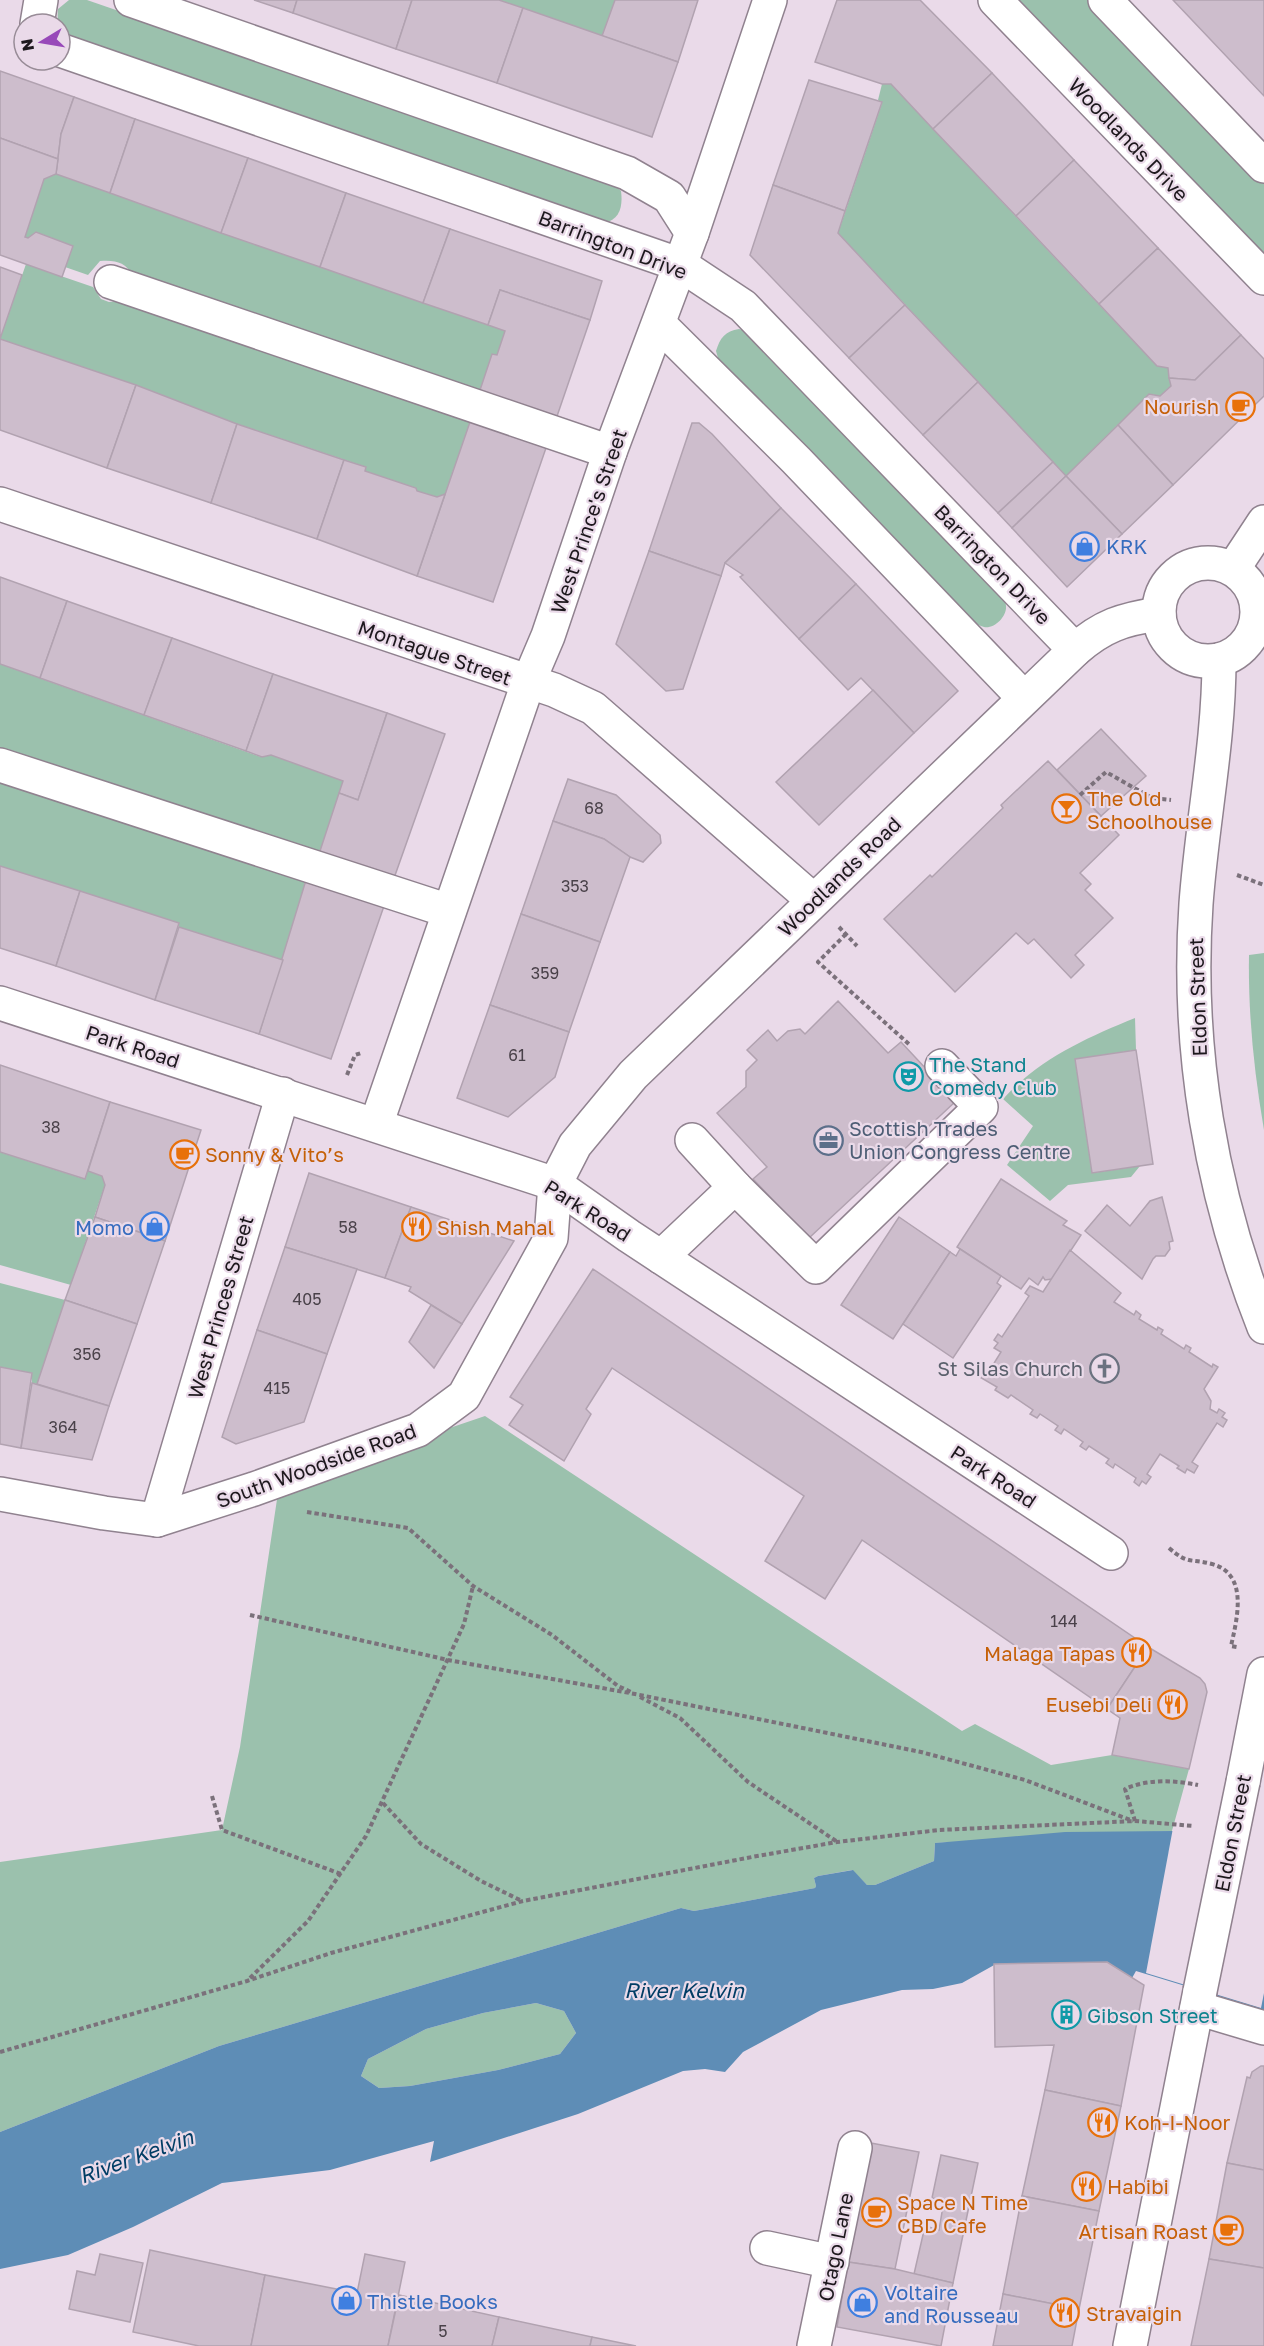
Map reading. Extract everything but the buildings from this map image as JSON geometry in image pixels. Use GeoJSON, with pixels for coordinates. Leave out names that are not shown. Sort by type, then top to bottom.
{"type":"FeatureCollection","features":[{"type":"Feature","properties":{"kind":"street","name":"Barrington Drive"},"geometry":{"type":"LineString","coordinates":[[131,0],[627,173],[669,198],[692,233]]}},
{"type":"Feature","properties":{"kind":"street","name":"West Prince's Street"},"geometry":{"type":"LineString","coordinates":[[376,1125],[528,683],[548,636],[610,452],[681,265],[770,0]]}},
{"type":"Feature","properties":{"kind":"street","name":"Woodlands Drive"},"geometry":{"type":"LineString","coordinates":[[995,0],[1264,278]]}},
{"type":"Feature","properties":{"kind":"street"},"geometry":{"type":"LineString","coordinates":[[1105,0],[1264,166]]}},
{"type":"Feature","properties":{"kind":"street","name":"Barrington Drive"},"geometry":{"type":"LineString","coordinates":[[72,55],[681,265],[743,306],[1075,650]]}},
{"type":"Feature","properties":{"kind":"street"},"geometry":{"type":"LineString","coordinates":[[111,282],[610,452]]}},
{"type":"Feature","properties":{"kind":"street"},"geometry":{"type":"LineString","coordinates":[[659,324],[804,468],[1024,698]]}},
{"type":"Feature","properties":{"kind":"street","name":"Montague Street"},"geometry":{"type":"LineString","coordinates":[[0,504],[554,690],[593,708],[813,900]]}},
{"type":"Feature","properties":{"kind":"street"},"geometry":{"type":"LineString","coordinates":[[1233,569],[1264,522]]}},
{"type":"Feature","properties":{"kind":"street"},"geometry":{"type":"LineString","coordinates":[[1199,563],[1217,563],[1233,569],[1245,579],[1254,592],[1260,624],[1243,647],[1232,655],[1219,660],[1205,661],[1191,658],[1168,641],[1159,614],[1161,597],[1170,581],[1183,570],[1199,563]]}},
{"type":"Feature","properties":{"kind":"street","name":"Woodlands Road"},"geometry":{"type":"LineString","coordinates":[[555,1184],[575,1145],[633,1075],[1024,698],[1090,636],[1112,624],[1134,617],[1159,614]]}},
{"type":"Feature","properties":{"kind":"street","name":"Eldon Street"},"geometry":{"type":"LineString","coordinates":[[1219,660],[1217,722],[1196,906],[1194,1002],[1201,1085],[1218,1184],[1236,1254],[1264,1327]]}},
{"type":"Feature","properties":{"kind":"street"},"geometry":{"type":"LineString","coordinates":[[0,765],[449,911]]}},
{"type":"Feature","properties":{"kind":"street","name":"Park Road"},"geometry":{"type":"LineString","coordinates":[[0,1004],[284,1094],[555,1184],[661,1257],[1111,1552]]}},
{"type":"Feature","properties":{"kind":"street"},"geometry":{"type":"LineString","coordinates":[[692,1140],[735,1187],[816,1267],[981,1107],[942,1066]]}},
{"type":"Feature","properties":{"kind":"street","name":"West Princes Street"},"geometry":{"type":"LineString","coordinates":[[157,1520],[284,1094]]}},
{"type":"Feature","properties":{"kind":"street","name":"South Woodside Road"},"geometry":{"type":"LineString","coordinates":[[0,1494],[157,1520],[254,1489],[418,1430],[464,1396],[551,1238],[555,1184]]}},
{"type":"Feature","properties":{"kind":"street"},"geometry":{"type":"LineString","coordinates":[[661,1257],[735,1187]]}},
{"type":"Feature","properties":{"kind":"street","name":"Eldon Street"},"geometry":{"type":"LineString","coordinates":[[1199,2000],[1264,1674]]}},
{"type":"Feature","properties":{"kind":"street"},"geometry":{"type":"LineString","coordinates":[[1130,2346],[1199,2000],[1264,2028]]}},
{"type":"Feature","properties":{"kind":"street","name":"Otago Lane"},"geometry":{"type":"LineString","coordinates":[[814,2346],[855,2148]]}},
{"type":"Feature","properties":{"kind":"street"},"geometry":{"type":"LineString","coordinates":[[766,2248],[832,2262]]}},
{"type":"Feature","properties":{"kind":"path"},"geometry":{"type":"LineString","coordinates":[[1080,795],[1106,772],[1152,798],[1207,805]]}},
{"type":"Feature","properties":{"kind":"path"},"geometry":{"type":"LineString","coordinates":[[846,934],[818,962],[901,1035]]}},
{"type":"Feature","properties":{"kind":"path"},"geometry":{"type":"LineString","coordinates":[[298,1510],[408,1528],[473,1586],[552,1635],[618,1686],[680,1718],[748,1782],[837,1842]]}},
{"type":"Feature","properties":{"kind":"path"},"geometry":{"type":"LineString","coordinates":[[1169,1548],[1183,1560],[1220,1567],[1229,1575],[1237,1589],[1239,1604],[1231,1646]]}},
{"type":"Feature","properties":{"kind":"path"},"geometry":{"type":"LineString","coordinates":[[247,1981],[309,1921],[366,1836],[464,1624],[473,1586]]}},
{"type":"Feature","properties":{"kind":"path"},"geometry":{"type":"LineString","coordinates":[[250,1615],[448,1660],[921,1752],[1025,1780],[1135,1821]]}},
{"type":"Feature","properties":{"kind":"path"},"geometry":{"type":"LineString","coordinates":[[1135,1821],[1125,1789],[1140,1782],[1185,1782],[1198,1785]]}},
{"type":"Feature","properties":{"kind":"path"},"geometry":{"type":"LineString","coordinates":[[212,1796],[222,1830],[341,1874]]}},
{"type":"Feature","properties":{"kind":"path"},"geometry":{"type":"LineString","coordinates":[[383,1803],[422,1844],[481,1881],[523,1901]]}},
{"type":"Feature","properties":{"kind":"path"},"geometry":{"type":"LineString","coordinates":[[0,2052],[247,1981],[331,1953],[523,1901],[837,1842],[939,1830],[1135,1821],[1196,1826]]}},
{"type":"Feature","properties":{"kind":"green space"},"geometry":{"type":"Polygon","coordinates":[[[69,0],[87,0],[604,179],[621,191],[619,212],[614,219],[604,223],[76,40],[72,37],[72,12],[58,12],[58,9],[69,0]]]}},
{"type":"Feature","properties":{"kind":"green space"},"geometry":{"type":"Polygon","coordinates":[[[499,0],[615,0],[602,36],[499,0]]]}},
{"type":"Feature","properties":{"kind":"green space"},"geometry":{"type":"Polygon","coordinates":[[[1010,0],[1089,0],[1264,184],[1264,265],[1010,0]]]}},
{"type":"Feature","properties":{"kind":"green space"},"geometry":{"type":"Polygon","coordinates":[[[882,84],[891,84],[1157,366],[1168,368],[1171,386],[1160,396],[1149,394],[1066,476],[838,233],[882,103],[878,100],[882,84]]]}},
{"type":"Feature","properties":{"kind":"green space"},"geometry":{"type":"Polygon","coordinates":[[[56,174],[505,331],[497,355],[492,354],[478,396],[134,276],[127,268],[116,262],[100,261],[88,275],[65,267],[73,246],[36,232],[28,238],[25,237],[44,179],[56,174]]]}},
{"type":"Feature","properties":{"kind":"green space"},"geometry":{"type":"Polygon","coordinates":[[[26,264],[93,287],[101,299],[109,302],[118,301],[471,419],[445,494],[437,497],[417,491],[416,488],[365,471],[366,467],[237,424],[136,385],[0,339],[26,264]]]}},
{"type":"Feature","properties":{"kind":"green space"},"geometry":{"type":"Polygon","coordinates":[[[739,329],[748,331],[1003,596],[1006,610],[999,621],[992,626],[984,627],[966,616],[718,358],[716,351],[721,339],[730,331],[739,329]]]}},
{"type":"Feature","properties":{"kind":"green space"},"geometry":{"type":"Polygon","coordinates":[[[0,664],[261,757],[271,755],[343,781],[318,857],[0,753],[0,664]]]}},
{"type":"Feature","properties":{"kind":"green space"},"geometry":{"type":"Polygon","coordinates":[[[0,777],[306,880],[283,960],[179,927],[179,923],[0,866],[0,777]]]}},
{"type":"Feature","properties":{"kind":"green space"},"geometry":{"type":"Polygon","coordinates":[[[1264,953],[1264,1130],[1252,1043],[1249,955],[1264,953]]]}},
{"type":"Feature","properties":{"kind":"green space"},"geometry":{"type":"Polygon","coordinates":[[[1135,1018],[1136,1050],[1075,1059],[1092,1173],[1140,1166],[1131,1177],[1068,1185],[1050,1201],[1007,1165],[1033,1126],[1003,1099],[1032,1072],[1064,1051],[1135,1018]]]}},
{"type":"Feature","properties":{"kind":"green space"},"geometry":{"type":"Polygon","coordinates":[[[0,1152],[84,1179],[88,1171],[102,1176],[105,1185],[71,1285],[0,1265],[0,1152]]]}},
{"type":"Feature","properties":{"kind":"green space"},"geometry":{"type":"Polygon","coordinates":[[[0,1283],[65,1300],[37,1384],[32,1383],[32,1373],[0,1367],[0,1283]]]}},
{"type":"Feature","properties":{"kind":"green space"},"geometry":{"type":"Polygon","coordinates":[[[485,1416],[962,1731],[975,1724],[1051,1765],[1112,1755],[1189,1769],[1172,1831],[935,1843],[934,1861],[875,1885],[867,1885],[852,1870],[818,1876],[814,1878],[815,1888],[694,1911],[681,1908],[219,2046],[0,2132],[0,1862],[222,1830],[240,1747],[279,1486],[485,1416]]]}},
{"type":"Feature","properties":{"kind":"green space"},"geometry":{"type":"Polygon","coordinates":[[[536,2003],[564,2011],[576,2033],[560,2054],[498,2070],[410,2086],[379,2088],[361,2076],[368,2059],[426,2029],[483,2013],[536,2003]]]}},
{"type":"Feature","properties":{"kind":"water","name":"River Kelvin"},"geometry":{"type":"Polygon","coordinates":[[[1172,1831],[1264,1859],[1264,2010],[1136,1971],[1132,1978],[1107,1962],[996,1964],[962,1983],[933,1989],[902,1990],[821,2010],[743,2052],[725,2072],[705,2069],[683,2071],[578,2114],[430,2162],[434,2141],[330,2170],[222,2183],[133,2227],[68,2255],[0,2269],[0,2132],[219,2046],[681,1908],[694,1911],[815,1888],[814,1878],[818,1876],[853,1870],[867,1885],[875,1885],[934,1861],[935,1843],[1065,1832],[1172,1831]],[[536,2003],[483,2013],[426,2029],[368,2059],[361,2076],[379,2088],[410,2086],[498,2070],[560,2054],[576,2033],[564,2011],[536,2003]]]}},
{"type":"Feature","properties":{"kind":"pier"},"geometry":{"type":"Polygon","coordinates":[[[1173,1828],[1264,1856],[1264,1993],[1261,2008],[1146,1973],[1173,1828]]]}},
{"type":"Feature","properties":{"kind":"place","name":"Nourish"},"geometry":{"type":"Point","coordinates":[1240,406]}},
{"type":"Feature","properties":{"kind":"place","name":"KRK"},"geometry":{"type":"Point","coordinates":[1085,546]}},
{"type":"Feature","properties":{"kind":"place","name":"The Old Schoolhouse"},"geometry":{"type":"Point","coordinates":[1066,809]}},
{"type":"Feature","properties":{"kind":"place","name":"The Stand Comedy Club"},"geometry":{"type":"Point","coordinates":[908,1076]}},
{"type":"Feature","properties":{"kind":"place","name":"Scottish Trades Union Congress Centre"},"geometry":{"type":"Point","coordinates":[828,1140]}},
{"type":"Feature","properties":{"kind":"place","name":"Sonny & Vito’s"},"geometry":{"type":"Point","coordinates":[184,1154]}},
{"type":"Feature","properties":{"kind":"place","name":"Momo"},"geometry":{"type":"Point","coordinates":[155,1227]}},
{"type":"Feature","properties":{"kind":"place","name":"Shish Mahal"},"geometry":{"type":"Point","coordinates":[416,1227]}},
{"type":"Feature","properties":{"kind":"place","name":"St Silas Church"},"geometry":{"type":"Point","coordinates":[1104,1368]}},
{"type":"Feature","properties":{"kind":"place","name":"Malaga Tapas"},"geometry":{"type":"Point","coordinates":[1136,1653]}},
{"type":"Feature","properties":{"kind":"place","name":"Eusebi Deli"},"geometry":{"type":"Point","coordinates":[1173,1704]}},
{"type":"Feature","properties":{"kind":"place","name":"Gibson Street"},"geometry":{"type":"Point","coordinates":[1066,2015]}},
{"type":"Feature","properties":{"kind":"place","name":"Koh-I-Noor"},"geometry":{"type":"Point","coordinates":[1103,2122]}},
{"type":"Feature","properties":{"kind":"place","name":"Habibi"},"geometry":{"type":"Point","coordinates":[1086,2186]}},
{"type":"Feature","properties":{"kind":"place","name":"Space N Time CBD Cafe"},"geometry":{"type":"Point","coordinates":[876,2213]}},
{"type":"Feature","properties":{"kind":"place","name":"Artisan Roast"},"geometry":{"type":"Point","coordinates":[1229,2231]}},
{"type":"Feature","properties":{"kind":"place","name":"Thistle Books"},"geometry":{"type":"Point","coordinates":[346,2301]}},
{"type":"Feature","properties":{"kind":"place","name":"Voltaire and Rousseau"},"geometry":{"type":"Point","coordinates":[863,2303]}},
{"type":"Feature","properties":{"kind":"place","name":"Stravaigin"},"geometry":{"type":"Point","coordinates":[1065,2313]}}]}
